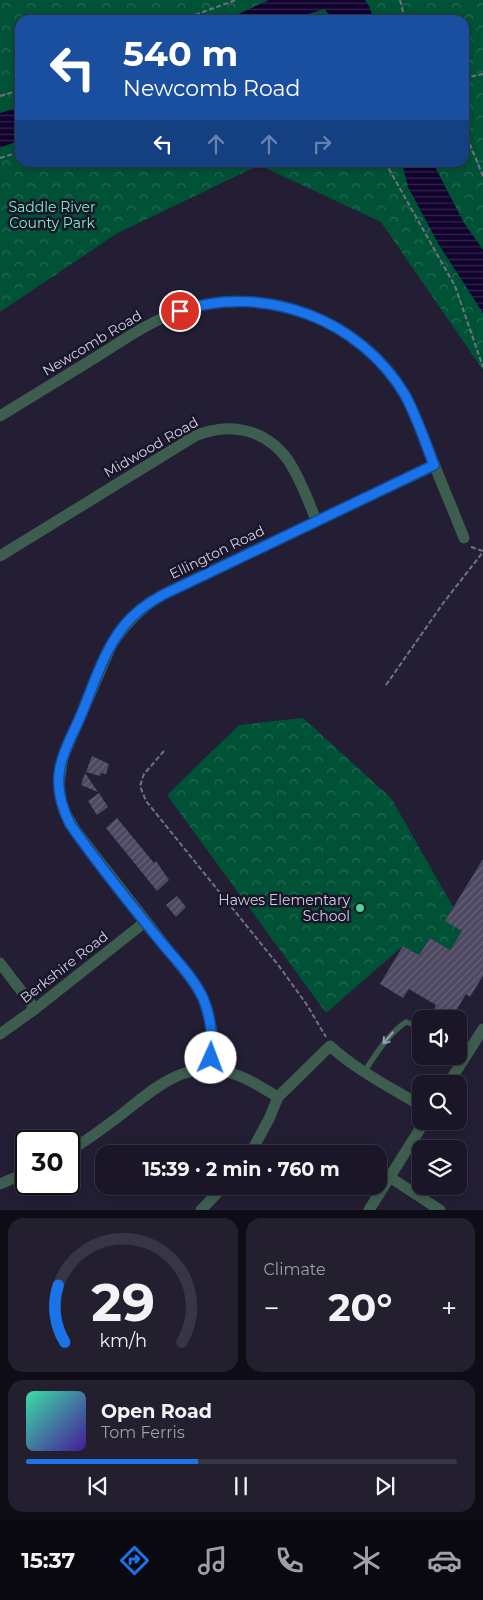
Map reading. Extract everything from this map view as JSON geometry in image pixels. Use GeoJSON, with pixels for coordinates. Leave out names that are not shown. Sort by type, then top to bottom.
{"type":"FeatureCollection","features":[{"type":"Feature","properties":{"kind":"street","name":"Newcomb Road"},"geometry":{"type":"LineString","coordinates":[[0,416],[135,333],[171,314],[229,301],[252,301],[291,308],[313,315],[331,324],[364,346],[380,362],[404,394],[412,410],[464,538]]}},
{"type":"Feature","properties":{"kind":"street","name":"Midwood Road"},"geometry":{"type":"LineString","coordinates":[[0,556],[195,436],[222,428],[240,429],[258,435],[280,450],[293,469],[316,520]]}},
{"type":"Feature","properties":{"kind":"street","name":"Ellington Road"},"geometry":{"type":"LineString","coordinates":[[210,1069],[212,1031],[203,998],[194,983],[70,824],[64,811],[58,783],[63,757],[111,646],[132,617],[144,606],[160,596],[316,520],[434,465]]}},
{"type":"Feature","properties":{"kind":"street","name":"Berkshire Road"},"geometry":{"type":"LineString","coordinates":[[0,1034],[145,922]]}},
{"type":"Feature","properties":{"kind":"street"},"geometry":{"type":"LineString","coordinates":[[0,963],[35,1008]]}},
{"type":"Feature","properties":{"kind":"street"},"geometry":{"type":"LineString","coordinates":[[467,1047],[483,1029]]}},
{"type":"Feature","properties":{"kind":"street"},"geometry":{"type":"LineString","coordinates":[[255,1145],[278,1097],[330,1046],[364,1072],[412,1101]]}},
{"type":"Feature","properties":{"kind":"street"},"geometry":{"type":"LineString","coordinates":[[80,1144],[99,1132],[168,1079],[195,1070],[210,1069],[240,1076],[278,1097]]}},
{"type":"Feature","properties":{"kind":"street"},"geometry":{"type":"LineString","coordinates":[[369,1210],[420,1130]]}},
{"type":"Feature","properties":{"kind":"street"},"geometry":{"type":"LineString","coordinates":[[0,1184],[15,1178]]}},
{"type":"Feature","properties":{"kind":"street"},"geometry":{"type":"LineString","coordinates":[[391,1178],[440,1210]]}},
{"type":"Feature","properties":{"kind":"street"},"geometry":{"type":"LineString","coordinates":[[201,1210],[215,1195]]}},
{"type":"Feature","properties":{"kind":"lane"},"geometry":{"type":"LineString","coordinates":[[364,1072],[381,1046],[396,1029],[406,1022],[412,1024]]}},
{"type":"Feature","properties":{"kind":"path"},"geometry":{"type":"LineString","coordinates":[[195,15],[236,0]]}},
{"type":"Feature","properties":{"kind":"path"},"geometry":{"type":"LineString","coordinates":[[400,0],[404,15]]}},
{"type":"Feature","properties":{"kind":"path"},"geometry":{"type":"LineString","coordinates":[[469,77],[483,74]]}},
{"type":"Feature","properties":{"kind":"path"},"geometry":{"type":"LineString","coordinates":[[0,96],[15,92]]}},
{"type":"Feature","properties":{"kind":"path"},"geometry":{"type":"LineString","coordinates":[[469,139],[483,176]]}},
{"type":"Feature","properties":{"kind":"path"},"geometry":{"type":"LineString","coordinates":[[0,158],[15,154]]}},
{"type":"Feature","properties":{"kind":"path"},"geometry":{"type":"LineString","coordinates":[[387,167],[454,286],[483,367]]}},
{"type":"Feature","properties":{"kind":"path"},"geometry":{"type":"LineString","coordinates":[[386,685],[444,602],[483,552]]}},
{"type":"Feature","properties":{"kind":"path"},"geometry":{"type":"LineString","coordinates":[[164,751],[144,774],[140,786],[146,801],[284,974],[323,1030],[330,1046]]}},
{"type":"Feature","properties":{"kind":"green space","name":"Saddle River County Park"},"geometry":{"type":"Polygon","coordinates":[[[0,0],[483,0],[483,370],[381,222],[263,167],[469,167],[469,15],[15,15],[15,167],[255,167],[116,234],[0,312],[0,0]]]}},
{"type":"Feature","properties":{"kind":"green space","name":"Hawes Elementary School"},"geometry":{"type":"Polygon","coordinates":[[[303,718],[391,798],[453,907],[445,921],[462,931],[450,950],[430,938],[419,955],[403,946],[326,1013],[167,795],[239,725],[303,718]]]}},
{"type":"Feature","properties":{"kind":"shaded area"},"geometry":{"type":"Polygon","coordinates":[[[269,0],[365,0],[372,15],[329,15],[324,9],[305,15],[236,15],[269,0]]]}},
{"type":"Feature","properties":{"kind":"shaded area"},"geometry":{"type":"Polygon","coordinates":[[[15,108],[15,142],[0,148],[0,113],[15,108]]]}},
{"type":"Feature","properties":{"kind":"shaded area"},"geometry":{"type":"Polygon","coordinates":[[[403,167],[435,167],[464,223],[483,250],[483,313],[439,245],[408,187],[403,167]]]}},
{"type":"Feature","properties":{"kind":"building"},"geometry":{"type":"Polygon","coordinates":[[[92,756],[109,764],[106,774],[101,773],[100,776],[86,772],[92,756]]]}},
{"type":"Feature","properties":{"kind":"building"},"geometry":{"type":"Polygon","coordinates":[[[85,773],[98,792],[81,785],[85,773]]]}},
{"type":"Feature","properties":{"kind":"building"},"geometry":{"type":"Polygon","coordinates":[[[99,793],[108,807],[97,815],[88,801],[99,793]]]}},
{"type":"Feature","properties":{"kind":"building"},"geometry":{"type":"Polygon","coordinates":[[[117,818],[154,863],[156,861],[169,880],[157,891],[106,828],[117,818]]]}},
{"type":"Feature","properties":{"kind":"building"},"geometry":{"type":"Polygon","coordinates":[[[483,859],[483,976],[470,997],[466,994],[456,1010],[434,1010],[436,1005],[409,989],[403,998],[380,984],[403,946],[419,955],[430,938],[450,950],[462,931],[445,921],[483,859]]]}},
{"type":"Feature","properties":{"kind":"building"},"geometry":{"type":"Polygon","coordinates":[[[177,896],[186,907],[176,917],[166,905],[177,896]]]}},
{"type":"Feature","properties":{"kind":"place","name":"Hawes Elementary School"},"geometry":{"type":"Point","coordinates":[360,908]}},
{"type":"Feature","properties":{"kind":"route"},"geometry":{"type":"LineString","coordinates":[[180,311],[229,301],[252,301],[291,308],[313,315],[348,334],[364,346],[380,362],[404,394],[434,465],[316,520],[160,596],[144,606],[132,617],[111,646],[63,757],[58,783],[64,811],[70,824],[194,983],[203,998],[212,1031],[211,1058]]}}]}
